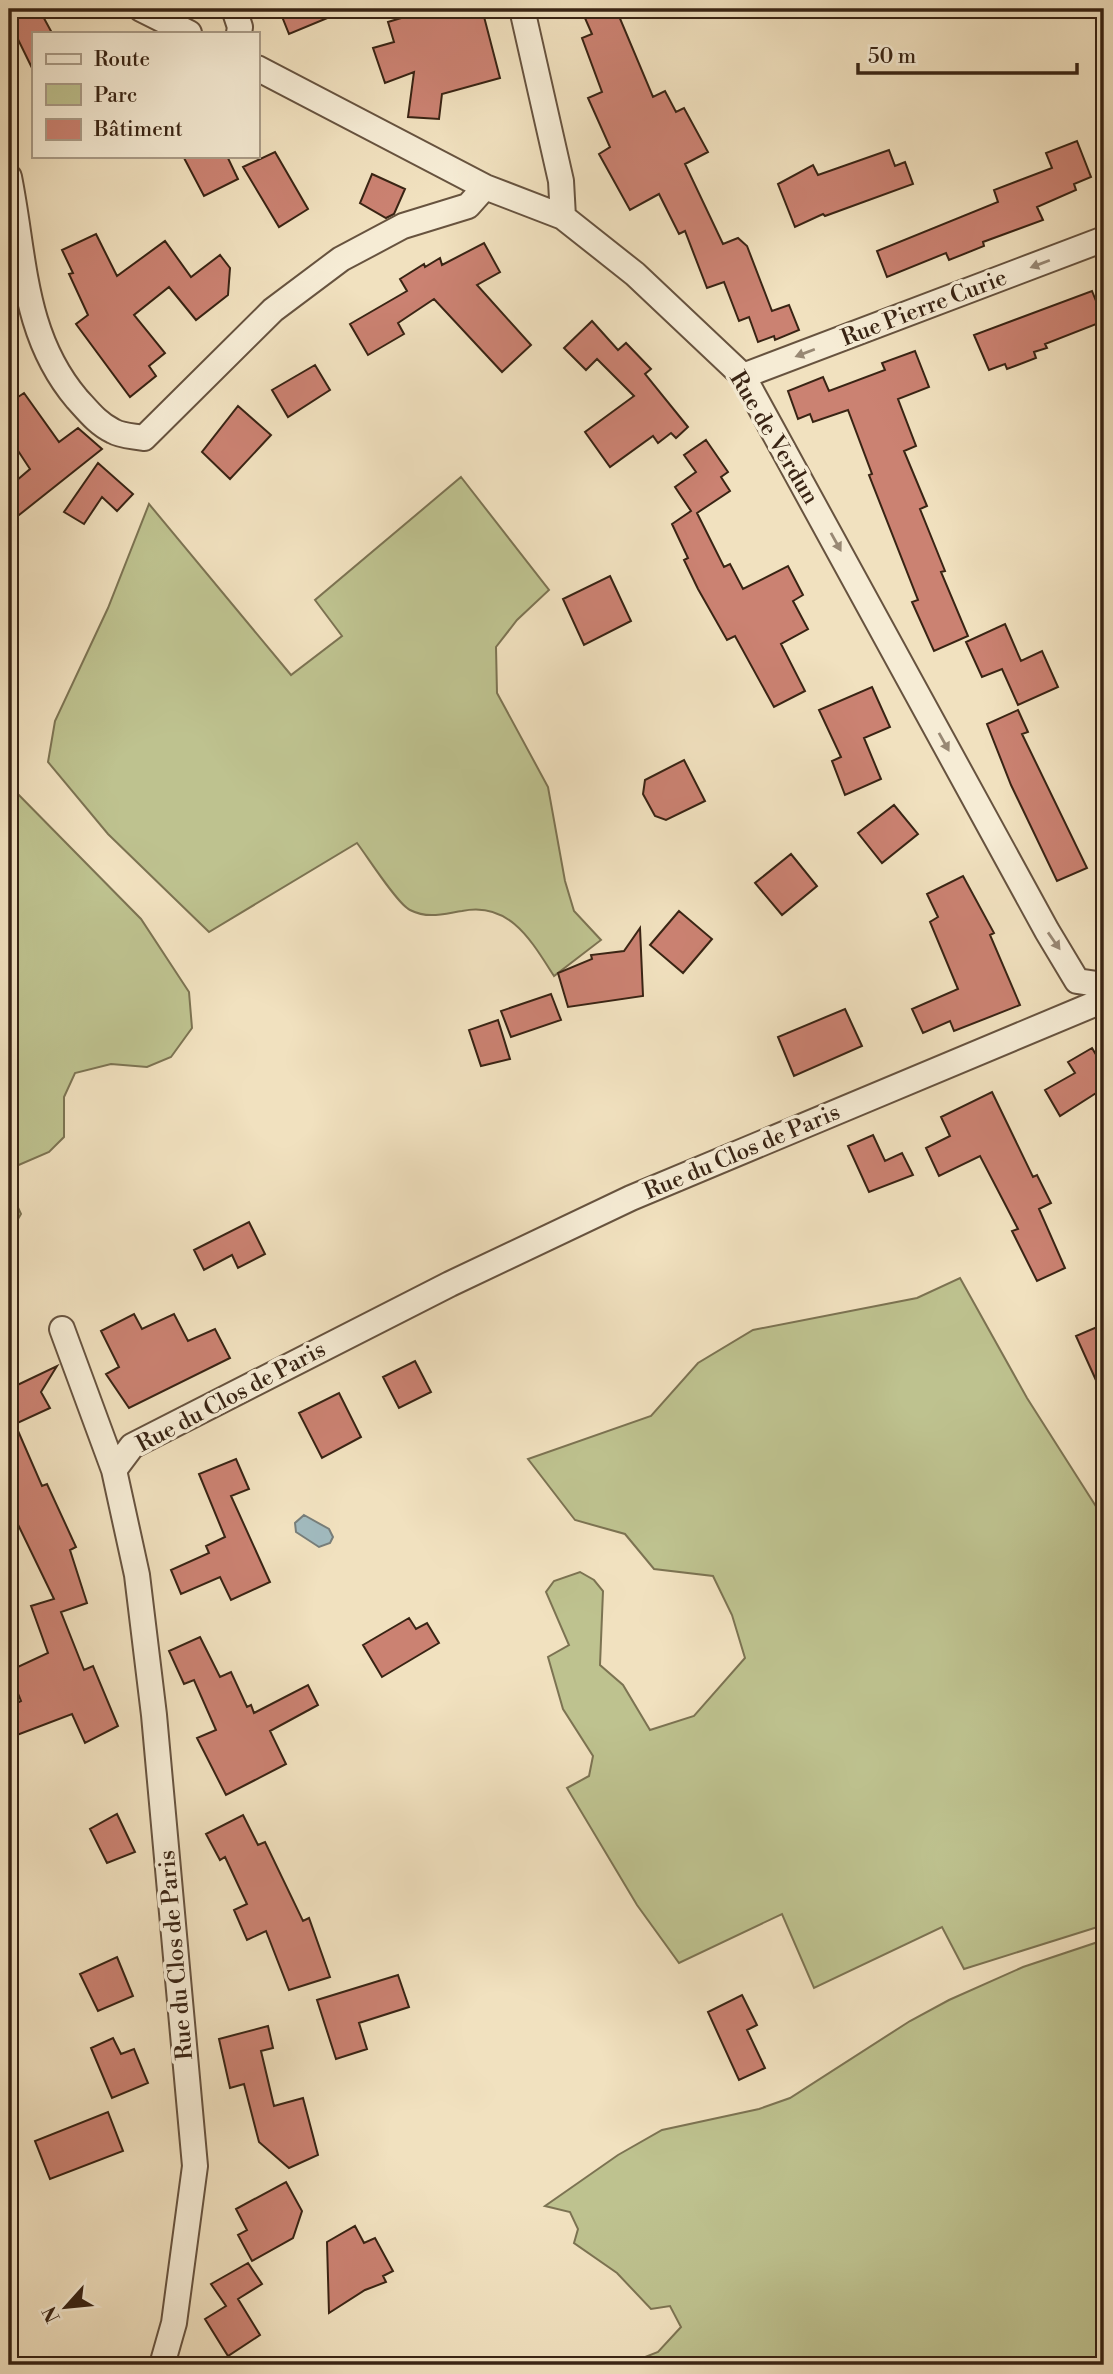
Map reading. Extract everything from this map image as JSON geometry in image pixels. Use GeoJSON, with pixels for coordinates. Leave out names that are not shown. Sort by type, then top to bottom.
{"type":"FeatureCollection","features":[{"type":"Feature","properties":{"kind":"street"},"geometry":{"type":"LineString","coordinates":[[141,9],[187,32]]}},
{"type":"Feature","properties":{"kind":"street"},"geometry":{"type":"LineString","coordinates":[[234,9],[239,32]]}},
{"type":"Feature","properties":{"kind":"street"},"geometry":{"type":"LineString","coordinates":[[522,9],[561,181],[563,217]]}},
{"type":"Feature","properties":{"kind":"street","name":"Rue de Verdun"},"geometry":{"type":"LineString","coordinates":[[259,69],[485,187],[563,217],[635,274],[743,376],[1047,931],[1077,981],[1104,985]]}},
{"type":"Feature","properties":{"kind":"street"},"geometry":{"type":"LineString","coordinates":[[9,177],[28,302],[48,354],[63,382],[94,419],[114,433],[144,439],[273,310],[341,259],[403,226],[468,206],[485,187]]}},
{"type":"Feature","properties":{"kind":"street","name":"Rue Pierre Curie"},"geometry":{"type":"LineString","coordinates":[[743,376],[1104,239]]}},
{"type":"Feature","properties":{"kind":"street","name":"Rue du Clos de Paris"},"geometry":{"type":"LineString","coordinates":[[162,2365],[174,2323],[195,2166],[154,1715],[137,1575],[114,1470],[132,1446],[450,1284],[631,1198],[1104,1000]]}},
{"type":"Feature","properties":{"kind":"street"},"geometry":{"type":"LineString","coordinates":[[62,1329],[114,1470]]}},
{"type":"Feature","properties":{"kind":"green space"},"geometry":{"type":"Polygon","coordinates":[[[461,477],[549,590],[517,620],[496,647],[497,693],[548,787],[565,881],[574,911],[601,940],[554,976],[518,927],[494,912],[479,910],[429,915],[410,910],[391,890],[357,843],[209,932],[108,834],[48,762],[55,721],[108,608],[149,504],[291,675],[342,636],[315,600],[461,477]]]}},
{"type":"Feature","properties":{"kind":"green space"},"geometry":{"type":"Polygon","coordinates":[[[9,785],[141,919],[189,992],[192,1028],[171,1057],[147,1067],[111,1064],[75,1073],[64,1097],[64,1137],[49,1152],[14,1167],[12,1195],[21,1214],[9,1234],[9,785]]]}},
{"type":"Feature","properties":{"kind":"green space"},"geometry":{"type":"Polygon","coordinates":[[[960,1278],[1027,1398],[1104,1519],[1104,1925],[964,1969],[942,1927],[814,1988],[782,1914],[679,1963],[637,1905],[567,1788],[589,1776],[593,1756],[563,1709],[548,1657],[569,1645],[546,1592],[554,1581],[580,1572],[594,1580],[603,1591],[600,1665],[623,1685],[650,1730],[694,1716],[745,1658],[732,1615],[713,1576],[654,1569],[625,1534],[575,1520],[528,1459],[651,1416],[698,1363],[753,1330],[917,1298],[960,1278]]]}},
{"type":"Feature","properties":{"kind":"green space"},"geometry":{"type":"Polygon","coordinates":[[[1104,1940],[1104,2365],[625,2365],[658,2352],[681,2327],[670,2306],[651,2309],[617,2273],[574,2243],[578,2229],[570,2212],[545,2206],[618,2155],[662,2130],[759,2109],[790,2098],[910,2021],[949,2000],[1023,1967],[1104,1940]]]}},
{"type":"Feature","properties":{"kind":"water"},"geometry":{"type":"Polygon","coordinates":[[[304,1515],[329,1529],[333,1537],[330,1543],[319,1547],[296,1532],[295,1523],[304,1515]]]}},
{"type":"Feature","properties":{"kind":"building"},"geometry":{"type":"Polygon","coordinates":[[[9,9],[39,9],[51,32],[32,32],[32,68],[9,21],[9,9]]]}},
{"type":"Feature","properties":{"kind":"building"},"geometry":{"type":"Polygon","coordinates":[[[279,9],[349,9],[289,34],[279,9]]]}},
{"type":"Feature","properties":{"kind":"building"},"geometry":{"type":"Polygon","coordinates":[[[431,9],[482,9],[500,78],[442,94],[439,119],[408,117],[414,72],[385,83],[373,48],[394,42],[388,22],[431,9]]]}},
{"type":"Feature","properties":{"kind":"building"},"geometry":{"type":"Polygon","coordinates":[[[581,9],[616,9],[653,97],[665,91],[676,112],[684,108],[708,152],[685,164],[723,244],[738,238],[747,246],[772,311],[789,305],[799,330],[775,340],[774,336],[758,342],[749,317],[739,321],[724,282],[707,288],[685,231],[679,234],[659,194],[630,210],[599,154],[610,147],[588,98],[602,92],[582,38],[592,34],[581,9]]]}},
{"type":"Feature","properties":{"kind":"building"},"geometry":{"type":"Polygon","coordinates":[[[1077,141],[1091,177],[1074,184],[1076,190],[1037,207],[1043,220],[983,242],[984,246],[949,260],[946,253],[887,277],[877,251],[998,202],[994,190],[1052,168],[1046,153],[1077,141]]]}},
{"type":"Feature","properties":{"kind":"building"},"geometry":{"type":"Polygon","coordinates":[[[889,150],[895,166],[905,162],[913,184],[825,216],[823,214],[795,227],[778,184],[813,165],[818,175],[889,150]]]}},
{"type":"Feature","properties":{"kind":"building"},"geometry":{"type":"Polygon","coordinates":[[[275,152],[308,209],[279,227],[243,167],[275,152]]]}},
{"type":"Feature","properties":{"kind":"building"},"geometry":{"type":"Polygon","coordinates":[[[184,158],[228,158],[238,179],[204,196],[184,158]]]}},
{"type":"Feature","properties":{"kind":"building"},"geometry":{"type":"Polygon","coordinates":[[[372,174],[405,189],[394,214],[386,218],[360,203],[372,174]]]}},
{"type":"Feature","properties":{"kind":"building"},"geometry":{"type":"Polygon","coordinates":[[[96,234],[117,276],[165,241],[191,277],[220,255],[230,268],[228,295],[196,320],[169,287],[134,315],[165,353],[149,366],[156,376],[130,397],[76,324],[88,315],[69,274],[73,273],[62,250],[96,234]]]}},
{"type":"Feature","properties":{"kind":"building"},"geometry":{"type":"Polygon","coordinates":[[[484,243],[500,272],[477,285],[531,345],[502,372],[434,299],[398,323],[404,334],[368,355],[350,324],[407,291],[400,279],[424,264],[425,267],[440,258],[442,265],[484,243]]]}},
{"type":"Feature","properties":{"kind":"building"},"geometry":{"type":"Polygon","coordinates":[[[1092,291],[1104,321],[1045,344],[1047,348],[1034,352],[1036,358],[1007,369],[1005,364],[989,370],[974,335],[1092,291]]]}},
{"type":"Feature","properties":{"kind":"building"},"geometry":{"type":"Polygon","coordinates":[[[592,321],[618,350],[626,343],[651,369],[645,374],[688,427],[676,438],[671,433],[658,443],[653,436],[610,467],[585,432],[634,396],[597,359],[586,370],[564,348],[592,321]]]}},
{"type":"Feature","properties":{"kind":"building"},"geometry":{"type":"Polygon","coordinates":[[[915,351],[929,387],[898,399],[916,446],[904,451],[927,506],[920,509],[945,571],[941,572],[968,636],[934,651],[912,602],[918,600],[869,475],[872,474],[848,410],[813,422],[810,414],[798,419],[788,391],[823,377],[829,391],[885,370],[882,363],[915,351]]]}},
{"type":"Feature","properties":{"kind":"building"},"geometry":{"type":"Polygon","coordinates":[[[315,365],[330,390],[288,417],[272,390],[315,365]]]}},
{"type":"Feature","properties":{"kind":"building"},"geometry":{"type":"Polygon","coordinates":[[[24,393],[59,442],[78,428],[102,449],[9,523],[9,487],[30,469],[9,437],[9,403],[24,393]]]}},
{"type":"Feature","properties":{"kind":"building"},"geometry":{"type":"Polygon","coordinates":[[[238,406],[271,435],[230,479],[202,452],[238,406]]]}},
{"type":"Feature","properties":{"kind":"building"},"geometry":{"type":"Polygon","coordinates":[[[706,440],[728,472],[721,477],[730,491],[697,513],[724,567],[730,564],[743,589],[788,566],[803,595],[793,601],[808,629],[781,644],[805,691],[774,707],[735,636],[727,640],[698,589],[684,560],[688,558],[672,524],[691,511],[675,487],[696,472],[684,455],[706,440]]]}},
{"type":"Feature","properties":{"kind":"building"},"geometry":{"type":"Polygon","coordinates":[[[98,463],[133,494],[117,511],[102,497],[84,524],[64,512],[98,463]]]}},
{"type":"Feature","properties":{"kind":"building"},"geometry":{"type":"Polygon","coordinates":[[[610,576],[631,621],[584,645],[563,599],[610,576]]]}},
{"type":"Feature","properties":{"kind":"building"},"geometry":{"type":"Polygon","coordinates":[[[1005,624],[1021,661],[1042,651],[1058,687],[1018,705],[1002,669],[982,677],[966,642],[1005,624]]]}},
{"type":"Feature","properties":{"kind":"building"},"geometry":{"type":"Polygon","coordinates":[[[872,687],[890,727],[864,738],[881,779],[845,795],[832,761],[841,757],[819,710],[872,687]]]}},
{"type":"Feature","properties":{"kind":"building"},"geometry":{"type":"Polygon","coordinates":[[[1018,710],[1028,732],[1022,734],[1087,868],[1057,881],[1011,785],[987,724],[1018,710]]]}},
{"type":"Feature","properties":{"kind":"building"},"geometry":{"type":"Polygon","coordinates":[[[684,760],[705,801],[666,820],[655,816],[643,794],[645,780],[684,760]]]}},
{"type":"Feature","properties":{"kind":"building"},"geometry":{"type":"Polygon","coordinates":[[[894,805],[918,834],[882,863],[858,833],[894,805]]]}},
{"type":"Feature","properties":{"kind":"building"},"geometry":{"type":"Polygon","coordinates":[[[791,854],[817,886],[782,915],[755,883],[791,854]]]}},
{"type":"Feature","properties":{"kind":"building"},"geometry":{"type":"Polygon","coordinates":[[[963,876],[994,933],[990,935],[1020,1005],[954,1031],[950,1021],[923,1033],[912,1009],[958,989],[930,922],[938,917],[927,894],[963,876]]]}},
{"type":"Feature","properties":{"kind":"building"},"geometry":{"type":"Polygon","coordinates":[[[679,911],[712,939],[683,973],[650,945],[679,911]]]}},
{"type":"Feature","properties":{"kind":"building"},"geometry":{"type":"Polygon","coordinates":[[[640,928],[643,996],[568,1007],[558,973],[592,959],[591,955],[624,951],[640,928]]]}},
{"type":"Feature","properties":{"kind":"building"},"geometry":{"type":"Polygon","coordinates":[[[551,994],[561,1020],[511,1037],[501,1011],[551,994]]]}},
{"type":"Feature","properties":{"kind":"building"},"geometry":{"type":"Polygon","coordinates":[[[845,1009],[862,1046],[794,1076],[778,1037],[845,1009]]]}},
{"type":"Feature","properties":{"kind":"building"},"geometry":{"type":"Polygon","coordinates":[[[498,1020],[510,1059],[481,1066],[469,1030],[498,1020]]]}},
{"type":"Feature","properties":{"kind":"building"},"geometry":{"type":"Polygon","coordinates":[[[1092,1048],[1104,1068],[1104,1088],[1060,1116],[1045,1090],[1075,1073],[1068,1062],[1092,1048]]]}},
{"type":"Feature","properties":{"kind":"building"},"geometry":{"type":"Polygon","coordinates":[[[992,1092],[1033,1177],[1037,1175],[1051,1203],[1039,1209],[1065,1268],[1037,1281],[1012,1231],[1018,1229],[980,1156],[939,1176],[926,1148],[950,1136],[941,1117],[992,1092]]]}},
{"type":"Feature","properties":{"kind":"building"},"geometry":{"type":"Polygon","coordinates":[[[873,1135],[885,1161],[902,1153],[913,1175],[869,1192],[848,1146],[873,1135]]]}},
{"type":"Feature","properties":{"kind":"building"},"geometry":{"type":"Polygon","coordinates":[[[249,1222],[265,1254],[238,1268],[232,1255],[204,1270],[194,1250],[249,1222]]]}},
{"type":"Feature","properties":{"kind":"building"},"geometry":{"type":"Polygon","coordinates":[[[134,1314],[142,1329],[174,1314],[188,1341],[215,1329],[230,1358],[129,1408],[106,1374],[119,1367],[101,1331],[134,1314]]]}},
{"type":"Feature","properties":{"kind":"building"},"geometry":{"type":"Polygon","coordinates":[[[1104,1324],[1104,1398],[1076,1336],[1104,1324]]]}},
{"type":"Feature","properties":{"kind":"building"},"geometry":{"type":"Polygon","coordinates":[[[415,1361],[431,1392],[399,1408],[383,1377],[415,1361]]]}},
{"type":"Feature","properties":{"kind":"building"},"geometry":{"type":"Polygon","coordinates":[[[57,1366],[41,1392],[50,1408],[15,1424],[42,1486],[47,1484],[76,1547],[70,1550],[87,1603],[61,1612],[84,1670],[93,1666],[118,1726],[85,1743],[72,1714],[9,1738],[9,1707],[21,1701],[9,1671],[48,1653],[31,1606],[54,1599],[9,1506],[9,1389],[57,1366]]]}},
{"type":"Feature","properties":{"kind":"building"},"geometry":{"type":"Polygon","coordinates":[[[339,1393],[361,1437],[322,1458],[299,1413],[339,1393]]]}},
{"type":"Feature","properties":{"kind":"building"},"geometry":{"type":"Polygon","coordinates":[[[236,1459],[249,1489],[231,1496],[270,1582],[231,1600],[220,1577],[181,1594],[171,1570],[209,1553],[206,1546],[225,1537],[199,1474],[236,1459]]]}},
{"type":"Feature","properties":{"kind":"building"},"geometry":{"type":"Polygon","coordinates":[[[409,1618],[416,1629],[427,1623],[439,1643],[382,1677],[363,1645],[409,1618]]]}},
{"type":"Feature","properties":{"kind":"building"},"geometry":{"type":"Polygon","coordinates":[[[200,1637],[220,1677],[231,1672],[247,1707],[251,1705],[254,1713],[308,1685],[318,1705],[270,1731],[286,1764],[226,1795],[197,1738],[216,1730],[194,1680],[184,1684],[169,1651],[200,1637]]]}},
{"type":"Feature","properties":{"kind":"building"},"geometry":{"type":"Polygon","coordinates":[[[117,1814],[135,1852],[107,1863],[90,1829],[117,1814]]]}},
{"type":"Feature","properties":{"kind":"building"},"geometry":{"type":"Polygon","coordinates":[[[243,1815],[258,1845],[265,1842],[303,1921],[309,1918],[330,1977],[289,1990],[266,1931],[247,1940],[234,1910],[247,1904],[225,1857],[220,1860],[206,1834],[243,1815]]]}},
{"type":"Feature","properties":{"kind":"building"},"geometry":{"type":"Polygon","coordinates":[[[117,1957],[133,1996],[98,2011],[80,1974],[117,1957]]]}},
{"type":"Feature","properties":{"kind":"building"},"geometry":{"type":"Polygon","coordinates":[[[398,1975],[409,2007],[359,2023],[367,2049],[336,2059],[317,2000],[398,1975]]]}},
{"type":"Feature","properties":{"kind":"building"},"geometry":{"type":"Polygon","coordinates":[[[742,1995],[757,2025],[747,2030],[765,2068],[739,2080],[708,2012],[742,1995]]]}},
{"type":"Feature","properties":{"kind":"building"},"geometry":{"type":"Polygon","coordinates":[[[268,2026],[273,2048],[261,2051],[274,2106],[303,2098],[318,2155],[289,2168],[259,2142],[244,2084],[230,2088],[219,2039],[268,2026]]]}},
{"type":"Feature","properties":{"kind":"building"},"geometry":{"type":"Polygon","coordinates":[[[113,2038],[121,2054],[134,2049],[148,2083],[112,2098],[91,2048],[113,2038]]]}},
{"type":"Feature","properties":{"kind":"building"},"geometry":{"type":"Polygon","coordinates":[[[108,2112],[123,2151],[50,2179],[35,2141],[108,2112]]]}},
{"type":"Feature","properties":{"kind":"building"},"geometry":{"type":"Polygon","coordinates":[[[286,2182],[302,2211],[293,2238],[252,2261],[238,2235],[247,2230],[236,2209],[286,2182]]]}},
{"type":"Feature","properties":{"kind":"building"},"geometry":{"type":"Polygon","coordinates":[[[355,2226],[364,2243],[375,2238],[393,2271],[383,2276],[386,2282],[365,2290],[329,2313],[327,2242],[355,2226]]]}},
{"type":"Feature","properties":{"kind":"building"},"geometry":{"type":"Polygon","coordinates":[[[248,2263],[262,2284],[238,2299],[260,2335],[228,2356],[205,2319],[226,2306],[211,2284],[248,2263]]]}}]}
